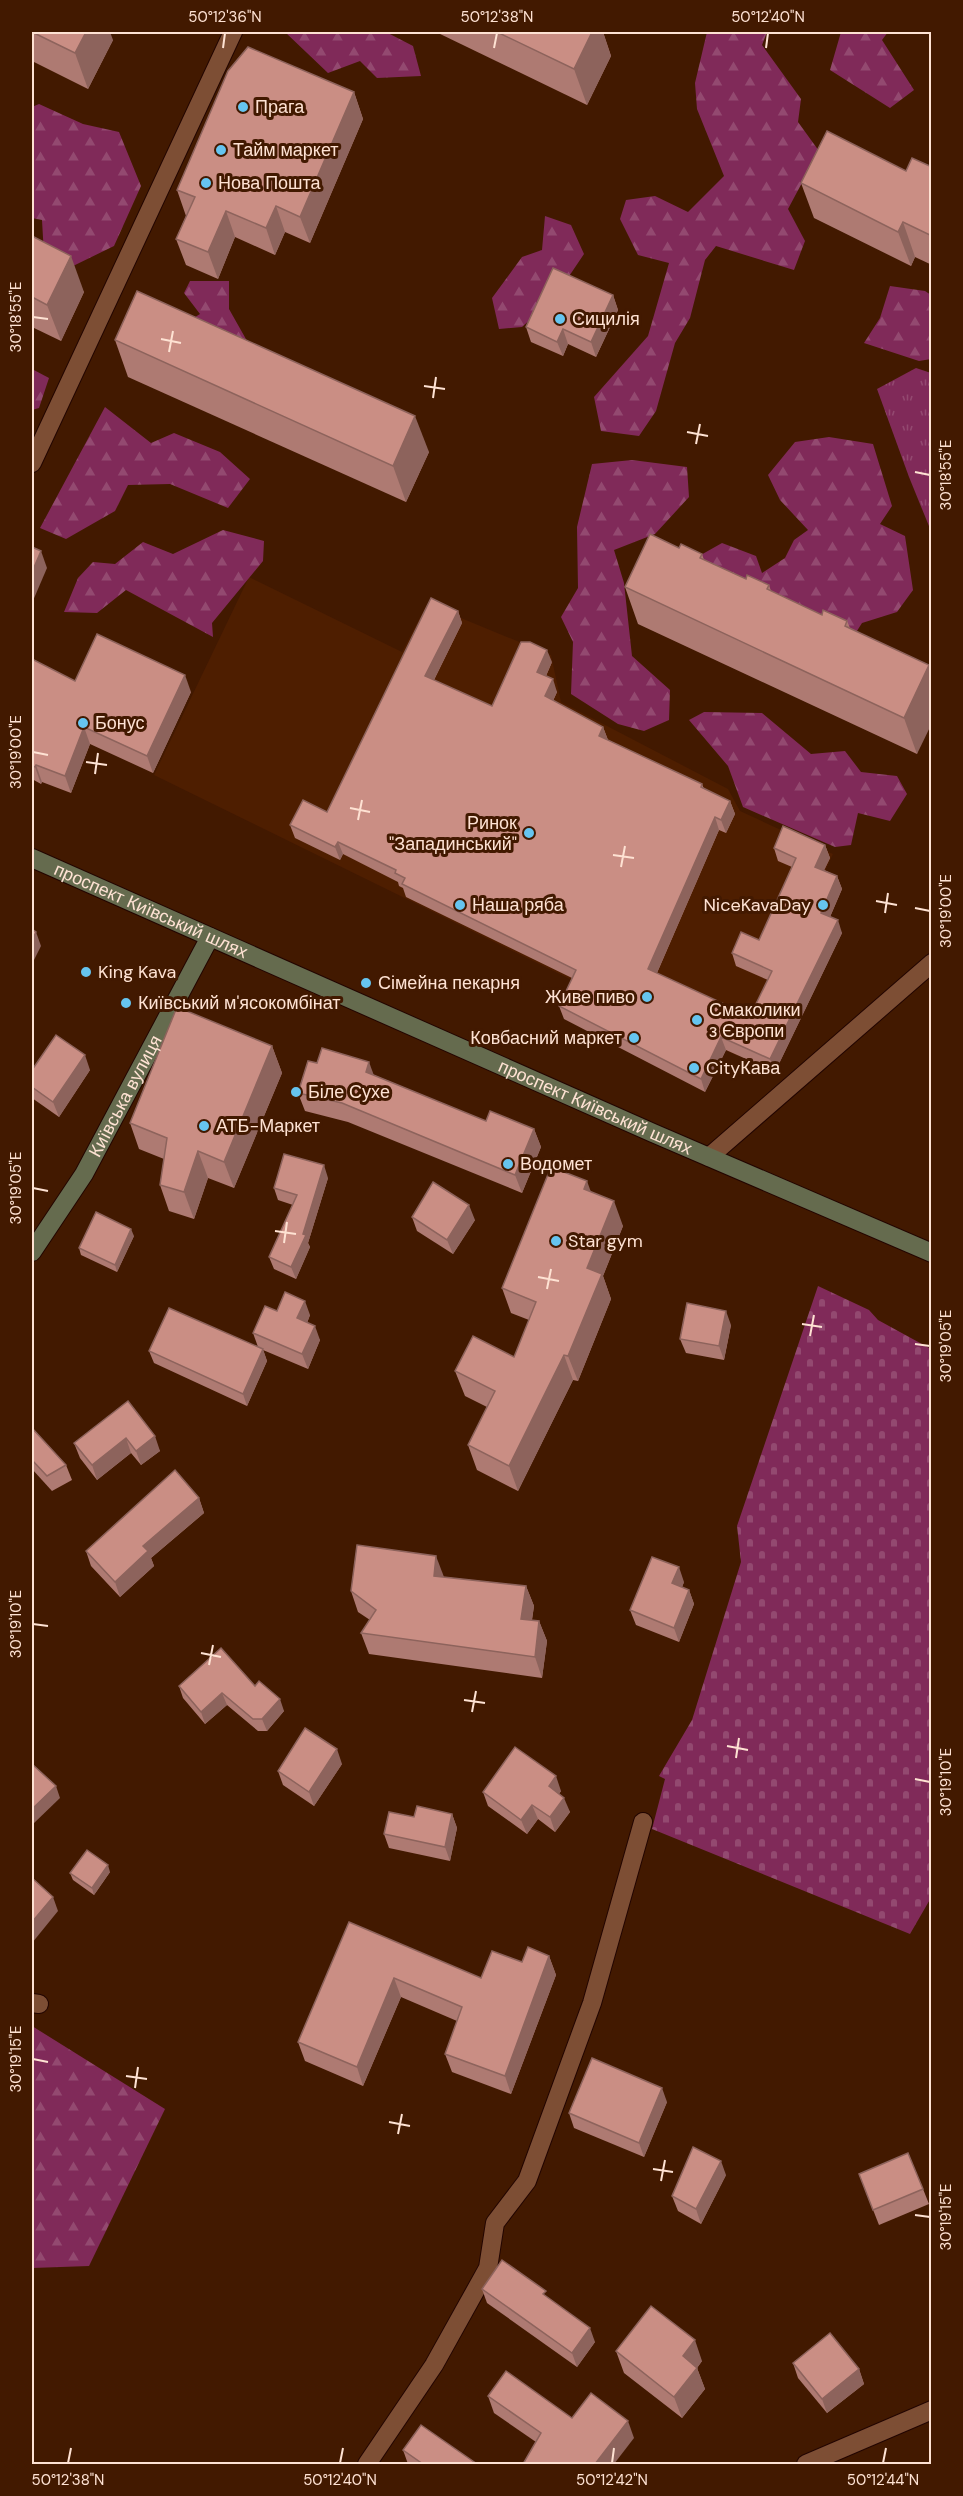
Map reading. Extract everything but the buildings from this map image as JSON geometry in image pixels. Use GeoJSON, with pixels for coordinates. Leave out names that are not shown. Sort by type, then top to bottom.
{"type":"FeatureCollection","features":[{"type":"Feature","properties":{"kind":"main road","name":"проспект Київський шлях"},"geometry":{"type":"LineString","coordinates":[[32,858],[932,1253]]}},
{"type":"Feature","properties":{"kind":"main road","name":"Київська вулиця"},"geometry":{"type":"LineString","coordinates":[[32,1252],[84,1174],[210,937]]}},
{"type":"Feature","properties":{"kind":"street"},"geometry":{"type":"LineString","coordinates":[[32,463],[233,32]]}},
{"type":"Feature","properties":{"kind":"street"},"geometry":{"type":"LineString","coordinates":[[709,1157],[932,963]]}},
{"type":"Feature","properties":{"kind":"street"},"geometry":{"type":"LineString","coordinates":[[368,2464],[439,2356],[488,2268],[495,2223],[527,2181],[592,2003],[643,1822]]}},
{"type":"Feature","properties":{"kind":"street"},"geometry":{"type":"LineString","coordinates":[[806,2464],[932,2410]]}},
{"type":"Feature","properties":{"kind":"shaded area","name":"Ринок \"Западинський\""},"geometry":{"type":"Polygon","coordinates":[[[249,577],[402,652],[427,604],[551,655],[561,702],[728,789],[740,811],[833,854],[738,1056],[576,982],[154,775],[249,577]]]}},
{"type":"Feature","properties":{"kind":"green space"},"geometry":{"type":"Polygon","coordinates":[[[285,32],[386,32],[413,46],[421,76],[377,78],[360,61],[328,73],[285,32]]]}},
{"type":"Feature","properties":{"kind":"green space"},"geometry":{"type":"Polygon","coordinates":[[[707,32],[767,32],[762,45],[801,99],[798,122],[819,151],[788,209],[805,241],[794,270],[716,246],[705,260],[690,318],[675,343],[656,411],[639,436],[601,431],[594,397],[648,336],[669,263],[638,255],[620,219],[626,200],[655,196],[688,212],[724,176],[697,109],[695,83],[707,32]]]}},
{"type":"Feature","properties":{"kind":"green space"},"geometry":{"type":"Polygon","coordinates":[[[841,32],[888,32],[882,40],[914,90],[890,108],[830,70],[841,32]]]}},
{"type":"Feature","properties":{"kind":"green space"},"geometry":{"type":"Polygon","coordinates":[[[39,104],[83,124],[119,132],[141,186],[114,246],[71,267],[44,255],[42,220],[32,218],[32,107],[39,104]]]}},
{"type":"Feature","properties":{"kind":"green space"},"geometry":{"type":"Polygon","coordinates":[[[545,216],[571,225],[584,254],[555,297],[522,327],[499,329],[492,298],[522,257],[542,250],[545,216]]]}},
{"type":"Feature","properties":{"kind":"green space"},"geometry":{"type":"Polygon","coordinates":[[[190,281],[229,281],[229,309],[251,348],[184,324],[200,314],[184,293],[190,281]]]}},
{"type":"Feature","properties":{"kind":"green space"},"geometry":{"type":"Polygon","coordinates":[[[890,286],[925,291],[931,295],[931,359],[919,361],[864,343],[880,318],[890,286]]]}},
{"type":"Feature","properties":{"kind":"green space"},"geometry":{"type":"Polygon","coordinates":[[[916,368],[931,373],[931,531],[877,389],[916,368]]]}},
{"type":"Feature","properties":{"kind":"green space"},"geometry":{"type":"Polygon","coordinates":[[[32,369],[49,378],[39,408],[32,410],[32,369]]]}},
{"type":"Feature","properties":{"kind":"green space"},"geometry":{"type":"Polygon","coordinates":[[[105,407],[151,443],[174,433],[220,452],[250,479],[228,508],[170,484],[128,485],[115,511],[66,539],[40,528],[105,407]]]}},
{"type":"Feature","properties":{"kind":"green space"},"geometry":{"type":"Polygon","coordinates":[[[829,437],[873,444],[892,506],[880,524],[905,536],[913,590],[897,612],[862,623],[848,645],[713,575],[699,556],[722,543],[756,556],[762,573],[785,558],[794,540],[808,530],[780,500],[768,475],[795,442],[829,437]]]}},
{"type":"Feature","properties":{"kind":"green space"},"geometry":{"type":"Polygon","coordinates":[[[632,460],[687,467],[689,497],[655,534],[614,550],[624,583],[632,656],[670,690],[669,720],[644,731],[618,724],[571,694],[573,642],[561,617],[578,588],[577,527],[592,464],[632,460]]]}},
{"type":"Feature","properties":{"kind":"green space"},"geometry":{"type":"Polygon","coordinates":[[[223,530],[264,541],[263,561],[212,623],[213,637],[126,590],[97,613],[64,612],[78,578],[93,562],[115,564],[143,542],[173,554],[223,530]]]}},
{"type":"Feature","properties":{"kind":"green space"},"geometry":{"type":"Polygon","coordinates":[[[704,712],[762,713],[811,754],[845,751],[861,772],[897,776],[907,794],[890,821],[858,813],[851,845],[835,847],[743,807],[728,766],[689,720],[704,712]]]}},
{"type":"Feature","properties":{"kind":"green space"},"geometry":{"type":"Polygon","coordinates":[[[818,1286],[869,1310],[878,1320],[931,1349],[932,1896],[910,1934],[652,1829],[665,1779],[659,1776],[692,1720],[741,1562],[737,1526],[818,1286]]]}},
{"type":"Feature","properties":{"kind":"green space"},"geometry":{"type":"Polygon","coordinates":[[[32,2026],[165,2109],[89,2266],[32,2268],[32,2026]]]}},
{"type":"Feature","properties":{"kind":"place","name":"Прага"},"geometry":{"type":"Point","coordinates":[243,107]}},
{"type":"Feature","properties":{"kind":"place","name":"Тайм маркет"},"geometry":{"type":"Point","coordinates":[221,150]}},
{"type":"Feature","properties":{"kind":"place","name":"Нова Пошта"},"geometry":{"type":"Point","coordinates":[206,183]}},
{"type":"Feature","properties":{"kind":"place","name":"Сицилія"},"geometry":{"type":"Point","coordinates":[560,319]}},
{"type":"Feature","properties":{"kind":"place","name":"Бонус"},"geometry":{"type":"Point","coordinates":[83,723]}},
{"type":"Feature","properties":{"kind":"place","name":"Ринок \"Западинський\""},"geometry":{"type":"Point","coordinates":[529,833]}},
{"type":"Feature","properties":{"kind":"place","name":"Наша ряба"},"geometry":{"type":"Point","coordinates":[460,905]}},
{"type":"Feature","properties":{"kind":"place","name":"NiceKavaDay"},"geometry":{"type":"Point","coordinates":[823,905]}},
{"type":"Feature","properties":{"kind":"place","name":"King Kava"},"geometry":{"type":"Point","coordinates":[86,972]}},
{"type":"Feature","properties":{"kind":"place","name":"Сімейна пекарня"},"geometry":{"type":"Point","coordinates":[366,983]}},
{"type":"Feature","properties":{"kind":"place","name":"Живе пиво"},"geometry":{"type":"Point","coordinates":[647,997]}},
{"type":"Feature","properties":{"kind":"place","name":"Київський м'ясокомбінат"},"geometry":{"type":"Point","coordinates":[126,1003]}},
{"type":"Feature","properties":{"kind":"place","name":"Смаколики з Європи"},"geometry":{"type":"Point","coordinates":[697,1020]}},
{"type":"Feature","properties":{"kind":"place","name":"Ковбасний маркет"},"geometry":{"type":"Point","coordinates":[634,1038]}},
{"type":"Feature","properties":{"kind":"place","name":"CityКава"},"geometry":{"type":"Point","coordinates":[694,1068]}},
{"type":"Feature","properties":{"kind":"place","name":"Біле Сухе"},"geometry":{"type":"Point","coordinates":[296,1092]}},
{"type":"Feature","properties":{"kind":"place","name":"АТБ-Маркет"},"geometry":{"type":"Point","coordinates":[204,1126]}},
{"type":"Feature","properties":{"kind":"place","name":"Водомет"},"geometry":{"type":"Point","coordinates":[508,1164]}},
{"type":"Feature","properties":{"kind":"place","name":"Star gym"},"geometry":{"type":"Point","coordinates":[556,1241]}}]}
